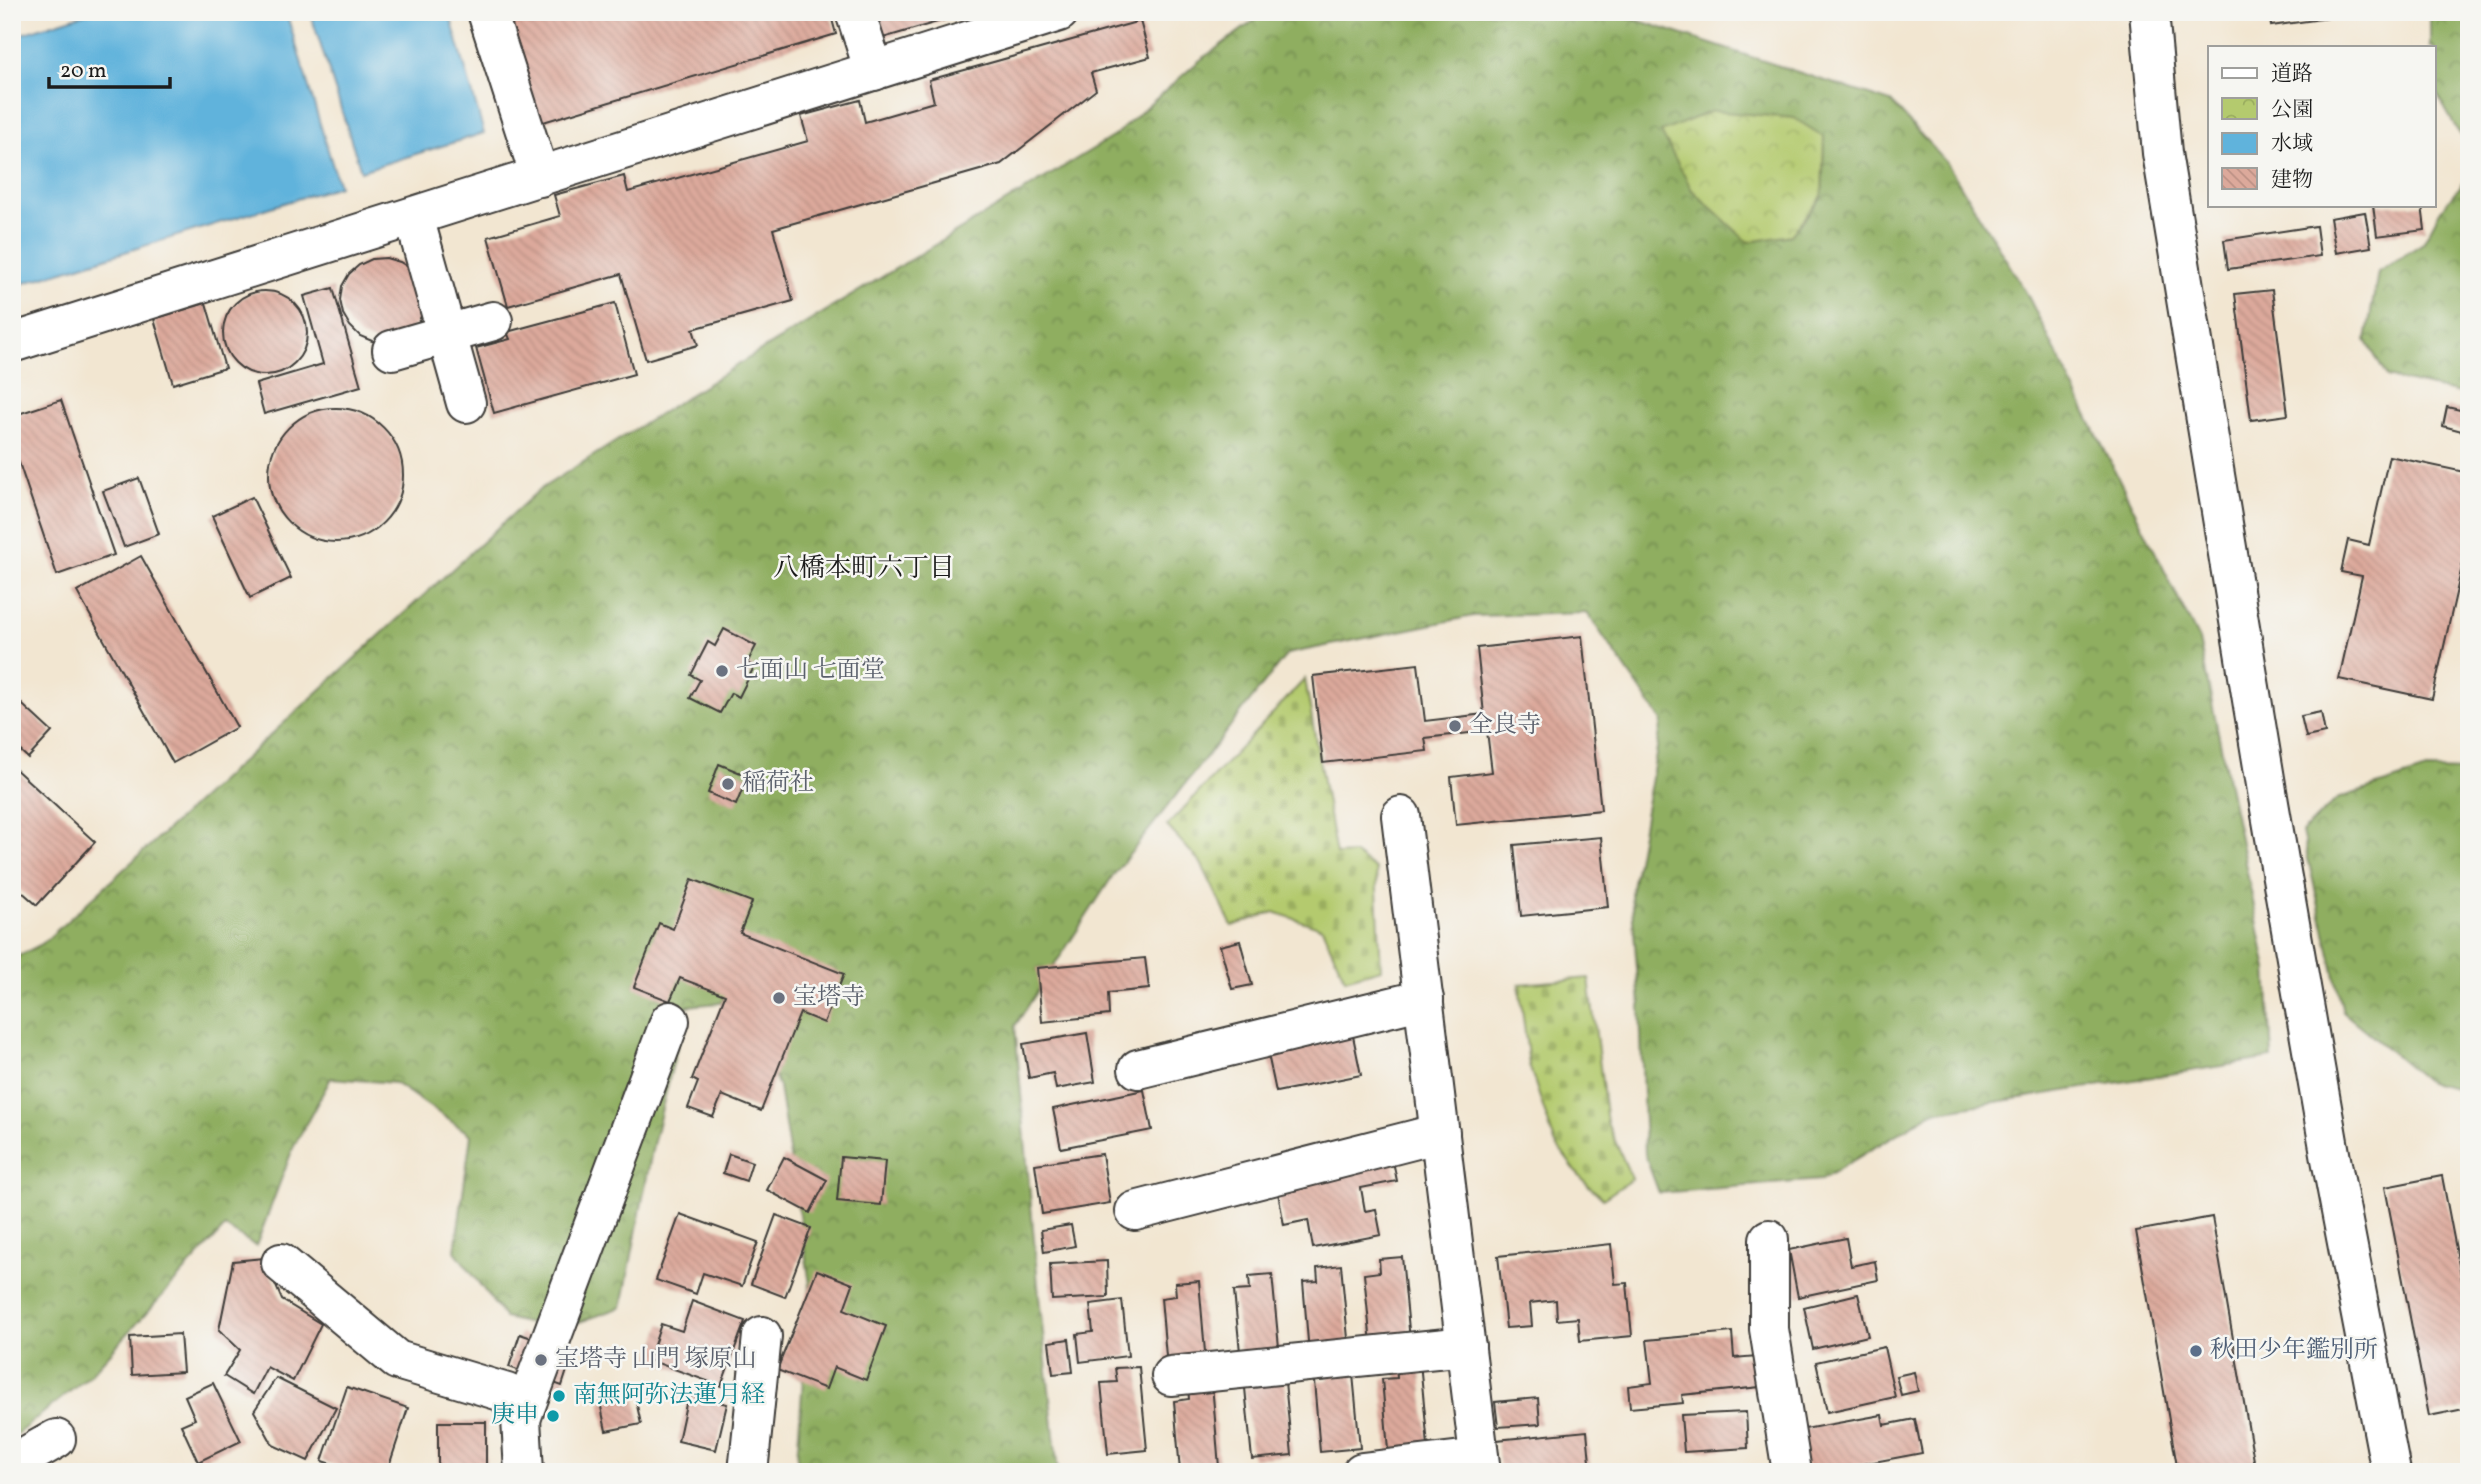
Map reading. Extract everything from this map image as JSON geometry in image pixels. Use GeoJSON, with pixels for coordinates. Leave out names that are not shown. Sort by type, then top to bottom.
{"type":"FeatureCollection","features":[{"type":"Feature","properties":{"kind":"street"},"geometry":{"type":"LineString","coordinates":[[487,12],[540,177]]}},
{"type":"Feature","properties":{"kind":"street"},"geometry":{"type":"LineString","coordinates":[[855,12],[874,71]]}},
{"type":"Feature","properties":{"kind":"street"},"geometry":{"type":"LineString","coordinates":[[12,344],[1059,12]]}},
{"type":"Feature","properties":{"kind":"street"},"geometry":{"type":"LineString","coordinates":[[2150,12],[2162,153],[2331,1159],[2391,1472]]}},
{"type":"Feature","properties":{"kind":"street"},"geometry":{"type":"LineString","coordinates":[[414,217],[466,403]]}},
{"type":"Feature","properties":{"kind":"street"},"geometry":{"type":"LineString","coordinates":[[392,350],[493,321]]}},
{"type":"Feature","properties":{"kind":"street"},"geometry":{"type":"LineString","coordinates":[[1362,1472],[1480,1465],[1401,816]]}},
{"type":"Feature","properties":{"kind":"street"},"geometry":{"type":"LineString","coordinates":[[1138,1069],[1424,999]]}},
{"type":"Feature","properties":{"kind":"street"},"geometry":{"type":"LineString","coordinates":[[524,1472],[521,1419],[670,1021]]}},
{"type":"Feature","properties":{"kind":"street"},"geometry":{"type":"LineString","coordinates":[[1135,1212],[1440,1133]]}},
{"type":"Feature","properties":{"kind":"street"},"geometry":{"type":"LineString","coordinates":[[1769,1239],[1769,1329],[1792,1472]]}},
{"type":"Feature","properties":{"kind":"street"},"geometry":{"type":"LineString","coordinates":[[281,1263],[397,1360],[507,1393],[521,1419]]}},
{"type":"Feature","properties":{"kind":"street"},"geometry":{"type":"LineString","coordinates":[[748,1472],[762,1336]]}},
{"type":"Feature","properties":{"kind":"street"},"geometry":{"type":"LineString","coordinates":[[1171,1377],[1466,1346]]}},
{"type":"Feature","properties":{"kind":"street"},"geometry":{"type":"LineString","coordinates":[[12,1464],[56,1439]]}},
{"type":"Feature","properties":{"kind":"green space"},"geometry":{"type":"Polygon","coordinates":[[[1266,12],[1612,12],[1891,102],[1947,163],[2027,294],[2199,640],[2267,969],[2272,1058],[1933,1112],[1821,1180],[1659,1193],[1645,1155],[1640,1006],[1631,894],[1662,721],[1587,613],[1473,616],[1287,654],[1112,877],[1015,1026],[1058,1472],[796,1472],[810,1284],[779,1087],[741,1001],[687,1006],[653,1145],[622,1307],[557,1330],[505,1318],[455,1251],[471,1135],[395,1083],[331,1078],[293,1148],[256,1246],[225,1227],[89,1376],[12,1438],[12,959],[42,944],[539,490],[729,370],[1114,136],[1199,61],[1266,12]],[[1824,137],[1692,190],[1748,242],[1791,235],[1822,197],[1824,137]]]}},
{"type":"Feature","properties":{"kind":"green space"},"geometry":{"type":"Polygon","coordinates":[[[2430,12],[2469,12],[2469,151],[2436,93],[2436,46],[2430,46],[2430,12]]]}},
{"type":"Feature","properties":{"kind":"green space"},"geometry":{"type":"Polygon","coordinates":[[[1712,111],[1794,118],[1824,137],[1822,196],[1791,235],[1748,242],[1692,190],[1661,132],[1712,111]]]}},
{"type":"Feature","properties":{"kind":"green space"},"geometry":{"type":"Polygon","coordinates":[[[2469,174],[2469,391],[2464,394],[2387,377],[2366,340],[2378,272],[2423,243],[2440,211],[2469,174]]]}},
{"type":"Feature","properties":{"kind":"green space"},"geometry":{"type":"Polygon","coordinates":[[[1305,679],[1336,855],[1355,854],[1376,870],[1381,969],[1345,979],[1322,928],[1274,912],[1232,926],[1201,863],[1167,826],[1305,679]]]}},
{"type":"Feature","properties":{"kind":"green space"},"geometry":{"type":"Polygon","coordinates":[[[2426,770],[2469,771],[2469,1091],[2428,1082],[2343,1012],[2302,832],[2337,799],[2426,770]]]}},
{"type":"Feature","properties":{"kind":"green space"},"geometry":{"type":"Polygon","coordinates":[[[1589,978],[1607,1123],[1632,1179],[1603,1199],[1581,1178],[1555,1143],[1529,1065],[1519,984],[1589,978]]]}},
{"type":"Feature","properties":{"kind":"water"},"geometry":{"type":"Polygon","coordinates":[[[91,12],[286,12],[339,186],[21,284],[12,256],[12,37],[91,12]]]}},
{"type":"Feature","properties":{"kind":"water"},"geometry":{"type":"Polygon","coordinates":[[[310,12],[449,12],[484,133],[361,171],[310,12]]]}},
{"type":"Feature","properties":{"kind":"building"},"geometry":{"type":"Polygon","coordinates":[[[507,12],[830,12],[836,34],[540,123],[507,12]]]}},
{"type":"Feature","properties":{"kind":"building"},"geometry":{"type":"Polygon","coordinates":[[[876,12],[968,12],[968,13],[883,38],[876,12]]]}},
{"type":"Feature","properties":{"kind":"building"},"geometry":{"type":"Polygon","coordinates":[[[2269,12],[2359,12],[2359,14],[2271,26],[2269,12]]]}},
{"type":"Feature","properties":{"kind":"building"},"geometry":{"type":"Polygon","coordinates":[[[1140,21],[1150,57],[1091,73],[1096,90],[1001,164],[773,229],[793,301],[693,329],[698,345],[646,360],[621,274],[508,306],[488,237],[560,216],[554,195],[624,176],[628,192],[808,141],[801,116],[860,100],[865,122],[934,102],[929,80],[1140,21]]]}},
{"type":"Feature","properties":{"kind":"building"},"geometry":{"type":"Polygon","coordinates":[[[2373,206],[2422,206],[2425,230],[2377,236],[2373,206]]]}},
{"type":"Feature","properties":{"kind":"building"},"geometry":{"type":"Polygon","coordinates":[[[2365,212],[2371,247],[2336,253],[2330,218],[2365,212]]]}},
{"type":"Feature","properties":{"kind":"building"},"geometry":{"type":"Polygon","coordinates":[[[2316,226],[2320,256],[2228,269],[2224,240],[2316,226]]]}},
{"type":"Feature","properties":{"kind":"building"},"geometry":{"type":"Polygon","coordinates":[[[386,258],[411,269],[424,308],[419,321],[410,331],[385,342],[372,341],[360,336],[343,314],[340,300],[342,286],[349,274],[359,265],[372,259],[386,258]]]}},
{"type":"Feature","properties":{"kind":"building"},"geometry":{"type":"Polygon","coordinates":[[[333,288],[361,386],[264,414],[256,384],[323,364],[304,296],[333,288]]]}},
{"type":"Feature","properties":{"kind":"building"},"geometry":{"type":"Polygon","coordinates":[[[2272,290],[2288,415],[2251,420],[2235,294],[2272,290]]]}},
{"type":"Feature","properties":{"kind":"building"},"geometry":{"type":"Polygon","coordinates":[[[265,291],[281,294],[300,310],[307,333],[304,349],[288,368],[265,375],[249,372],[230,356],[223,333],[226,317],[242,298],[265,291]]]}},
{"type":"Feature","properties":{"kind":"building"},"geometry":{"type":"Polygon","coordinates":[[[206,303],[225,368],[173,384],[154,319],[206,303]]]}},
{"type":"Feature","properties":{"kind":"building"},"geometry":{"type":"Polygon","coordinates":[[[615,303],[634,374],[494,413],[476,348],[510,339],[507,332],[615,303]]]}},
{"type":"Feature","properties":{"kind":"building"},"geometry":{"type":"Polygon","coordinates":[[[61,400],[114,555],[57,575],[12,442],[12,416],[61,400]]]}},
{"type":"Feature","properties":{"kind":"building"},"geometry":{"type":"Polygon","coordinates":[[[2447,407],[2469,412],[2469,433],[2443,426],[2447,407]]]}},
{"type":"Feature","properties":{"kind":"building"},"geometry":{"type":"Polygon","coordinates":[[[336,408],[362,413],[383,428],[398,449],[403,475],[398,501],[383,522],[362,537],[336,542],[310,537],[289,522],[274,501],[269,475],[274,449],[289,428],[310,413],[336,408]]]}},
{"type":"Feature","properties":{"kind":"building"},"geometry":{"type":"Polygon","coordinates":[[[2389,456],[2469,473],[2469,536],[2432,699],[2339,679],[2362,576],[2341,572],[2348,540],[2369,545],[2389,456]]]}},
{"type":"Feature","properties":{"kind":"building"},"geometry":{"type":"Polygon","coordinates":[[[139,478],[159,534],[124,547],[103,491],[139,478]]]}},
{"type":"Feature","properties":{"kind":"building"},"geometry":{"type":"Polygon","coordinates":[[[252,497],[291,578],[250,598],[212,516],[252,497]]]}},
{"type":"Feature","properties":{"kind":"building"},"geometry":{"type":"Polygon","coordinates":[[[141,556],[237,727],[173,763],[77,592],[141,556]]]}},
{"type":"Feature","properties":{"kind":"building","name":"七面山 七面堂"},"geometry":{"type":"Polygon","coordinates":[[[724,629],[756,646],[747,663],[754,667],[739,697],[731,693],[720,713],[690,698],[700,680],[691,675],[708,642],[715,646],[724,629]]]}},
{"type":"Feature","properties":{"kind":"building","name":"全良寺"},"geometry":{"type":"Polygon","coordinates":[[[1582,636],[1601,810],[1456,825],[1451,777],[1492,772],[1487,731],[1425,738],[1427,751],[1323,763],[1313,676],[1418,664],[1425,721],[1484,714],[1477,648],[1582,636]]]}},
{"type":"Feature","properties":{"kind":"building"},"geometry":{"type":"Polygon","coordinates":[[[12,695],[52,732],[28,758],[12,743],[12,695]]]}},
{"type":"Feature","properties":{"kind":"building"},"geometry":{"type":"Polygon","coordinates":[[[2321,712],[2325,733],[2306,737],[2301,716],[2321,712]]]}},
{"type":"Feature","properties":{"kind":"building","name":"稲荷社"},"geometry":{"type":"Polygon","coordinates":[[[719,764],[748,776],[736,805],[708,793],[719,764]]]}},
{"type":"Feature","properties":{"kind":"building"},"geometry":{"type":"Polygon","coordinates":[[[12,766],[95,842],[37,905],[12,883],[12,766]]]}},
{"type":"Feature","properties":{"kind":"building"},"geometry":{"type":"Polygon","coordinates":[[[1601,837],[1608,907],[1521,916],[1514,845],[1601,837]]]}},
{"type":"Feature","properties":{"kind":"building","name":"宝塔寺"},"geometry":{"type":"Polygon","coordinates":[[[692,879],[752,902],[740,933],[844,974],[824,1023],[800,1013],[761,1111],[722,1095],[713,1117],[688,1108],[698,1082],[692,1079],[725,995],[680,978],[670,1001],[634,987],[659,923],[673,929],[692,879]]]}},
{"type":"Feature","properties":{"kind":"building"},"geometry":{"type":"Polygon","coordinates":[[[1240,941],[1252,985],[1232,989],[1220,946],[1240,941]]]}},
{"type":"Feature","properties":{"kind":"building"},"geometry":{"type":"Polygon","coordinates":[[[1145,958],[1149,989],[1108,993],[1109,1015],[1042,1022],[1037,968],[1145,958]]]}},
{"type":"Feature","properties":{"kind":"building"},"geometry":{"type":"Polygon","coordinates":[[[1087,1033],[1095,1082],[1056,1089],[1053,1073],[1029,1078],[1023,1044],[1087,1033]]]}},
{"type":"Feature","properties":{"kind":"building"},"geometry":{"type":"Polygon","coordinates":[[[1353,1036],[1361,1075],[1276,1092],[1268,1054],[1353,1036]]]}},
{"type":"Feature","properties":{"kind":"building"},"geometry":{"type":"Polygon","coordinates":[[[1144,1090],[1152,1130],[1061,1148],[1053,1109],[1144,1090]]]}},
{"type":"Feature","properties":{"kind":"building"},"geometry":{"type":"Polygon","coordinates":[[[729,1154],[752,1162],[746,1181],[723,1173],[729,1154]]]}},
{"type":"Feature","properties":{"kind":"building"},"geometry":{"type":"Polygon","coordinates":[[[1102,1154],[1110,1203],[1042,1214],[1035,1164],[1102,1154]]]}},
{"type":"Feature","properties":{"kind":"building"},"geometry":{"type":"Polygon","coordinates":[[[784,1157],[827,1180],[810,1213],[767,1190],[784,1157]]]}},
{"type":"Feature","properties":{"kind":"building"},"geometry":{"type":"Polygon","coordinates":[[[841,1157],[885,1161],[881,1205],[837,1201],[841,1157]]]}},
{"type":"Feature","properties":{"kind":"building"},"geometry":{"type":"Polygon","coordinates":[[[1393,1161],[1397,1181],[1361,1188],[1365,1211],[1376,1209],[1381,1235],[1313,1248],[1308,1220],[1284,1225],[1276,1182],[1393,1161]]]}},
{"type":"Feature","properties":{"kind":"building"},"geometry":{"type":"Polygon","coordinates":[[[2442,1176],[2469,1317],[2469,1408],[2429,1416],[2385,1187],[2442,1176]]]}},
{"type":"Feature","properties":{"kind":"building"},"geometry":{"type":"Polygon","coordinates":[[[680,1214],[758,1242],[742,1286],[703,1273],[696,1294],[656,1280],[680,1214]]]}},
{"type":"Feature","properties":{"kind":"building"},"geometry":{"type":"Polygon","coordinates":[[[776,1215],[811,1228],[785,1297],[751,1284],[776,1215]]]}},
{"type":"Feature","properties":{"kind":"building","name":"秋田少年鑑別所"},"geometry":{"type":"Polygon","coordinates":[[[2212,1217],[2256,1472],[2178,1472],[2136,1231],[2212,1217]]]}},
{"type":"Feature","properties":{"kind":"building"},"geometry":{"type":"Polygon","coordinates":[[[1071,1225],[1075,1246],[1044,1252],[1041,1230],[1071,1225]]]}},
{"type":"Feature","properties":{"kind":"building"},"geometry":{"type":"Polygon","coordinates":[[[1846,1238],[1851,1266],[1875,1261],[1878,1280],[1798,1297],[1789,1250],[1846,1238]]]}},
{"type":"Feature","properties":{"kind":"building"},"geometry":{"type":"Polygon","coordinates":[[[1611,1244],[1615,1284],[1627,1283],[1632,1336],[1580,1341],[1578,1318],[1557,1320],[1556,1300],[1530,1303],[1532,1326],[1506,1328],[1498,1256],[1611,1244]]]}},
{"type":"Feature","properties":{"kind":"building"},"geometry":{"type":"Polygon","coordinates":[[[1402,1257],[1410,1340],[1371,1344],[1364,1274],[1380,1272],[1379,1259],[1402,1257]]]}},
{"type":"Feature","properties":{"kind":"building"},"geometry":{"type":"Polygon","coordinates":[[[264,1258],[282,1300],[321,1324],[293,1381],[267,1367],[253,1394],[224,1376],[240,1350],[219,1330],[233,1261],[264,1258]]]}},
{"type":"Feature","properties":{"kind":"building"},"geometry":{"type":"Polygon","coordinates":[[[1107,1261],[1108,1297],[1052,1300],[1050,1264],[1107,1261]]]}},
{"type":"Feature","properties":{"kind":"building"},"geometry":{"type":"Polygon","coordinates":[[[1341,1265],[1349,1349],[1309,1353],[1303,1282],[1318,1281],[1317,1268],[1341,1265]]]}},
{"type":"Feature","properties":{"kind":"building"},"geometry":{"type":"Polygon","coordinates":[[[817,1270],[853,1284],[844,1309],[886,1326],[866,1380],[834,1367],[826,1389],[777,1370],[817,1270]]]}},
{"type":"Feature","properties":{"kind":"building"},"geometry":{"type":"Polygon","coordinates":[[[1272,1274],[1280,1358],[1241,1362],[1234,1291],[1250,1290],[1249,1276],[1272,1274]]]}},
{"type":"Feature","properties":{"kind":"building"},"geometry":{"type":"Polygon","coordinates":[[[1199,1281],[1206,1364],[1167,1368],[1161,1298],[1176,1296],[1175,1283],[1199,1281]]]}},
{"type":"Feature","properties":{"kind":"building"},"geometry":{"type":"Polygon","coordinates":[[[1858,1294],[1868,1336],[1813,1349],[1804,1307],[1858,1294]]]}},
{"type":"Feature","properties":{"kind":"building"},"geometry":{"type":"Polygon","coordinates":[[[1122,1300],[1128,1356],[1080,1362],[1077,1334],[1093,1332],[1090,1304],[1122,1300]]]}},
{"type":"Feature","properties":{"kind":"building"},"geometry":{"type":"Polygon","coordinates":[[[692,1301],[745,1321],[721,1386],[649,1360],[661,1324],[682,1331],[692,1301]]]}},
{"type":"Feature","properties":{"kind":"building"},"geometry":{"type":"Polygon","coordinates":[[[1732,1332],[1734,1358],[1757,1356],[1760,1387],[1682,1395],[1683,1403],[1630,1408],[1628,1386],[1652,1383],[1647,1340],[1732,1332]]]}},
{"type":"Feature","properties":{"kind":"building"},"geometry":{"type":"Polygon","coordinates":[[[180,1334],[183,1372],[132,1375],[130,1337],[180,1334]]]}},
{"type":"Feature","properties":{"kind":"building","name":"宝塔寺 山門 塚原山"},"geometry":{"type":"Polygon","coordinates":[[[520,1334],[573,1352],[562,1386],[509,1367],[520,1334]]]}},
{"type":"Feature","properties":{"kind":"building"},"geometry":{"type":"Polygon","coordinates":[[[1069,1339],[1073,1372],[1053,1374],[1049,1342],[1069,1339]]]}},
{"type":"Feature","properties":{"kind":"building"},"geometry":{"type":"Polygon","coordinates":[[[1884,1347],[1895,1397],[1827,1412],[1816,1362],[1884,1347]]]}},
{"type":"Feature","properties":{"kind":"building"},"geometry":{"type":"Polygon","coordinates":[[[1420,1362],[1428,1446],[1388,1450],[1382,1379],[1397,1378],[1396,1365],[1420,1362]]]}},
{"type":"Feature","properties":{"kind":"building"},"geometry":{"type":"Polygon","coordinates":[[[1352,1364],[1360,1448],[1320,1452],[1314,1381],[1329,1380],[1328,1367],[1352,1364]]]}},
{"type":"Feature","properties":{"kind":"building"},"geometry":{"type":"Polygon","coordinates":[[[1139,1367],[1147,1450],[1108,1454],[1101,1383],[1117,1382],[1115,1368],[1139,1367]]]}},
{"type":"Feature","properties":{"kind":"building"},"geometry":{"type":"Polygon","coordinates":[[[1284,1371],[1292,1455],[1252,1459],[1245,1388],[1261,1387],[1260,1374],[1284,1371]]]}},
{"type":"Feature","properties":{"kind":"building"},"geometry":{"type":"Polygon","coordinates":[[[1914,1372],[1918,1391],[1901,1395],[1896,1376],[1914,1372]]]}},
{"type":"Feature","properties":{"kind":"building"},"geometry":{"type":"Polygon","coordinates":[[[276,1378],[336,1408],[308,1461],[273,1445],[254,1411],[276,1378]]]}},
{"type":"Feature","properties":{"kind":"building"},"geometry":{"type":"Polygon","coordinates":[[[213,1383],[241,1441],[198,1462],[181,1425],[195,1419],[185,1396],[213,1383]]]}},
{"type":"Feature","properties":{"kind":"building"},"geometry":{"type":"Polygon","coordinates":[[[1212,1384],[1219,1467],[1180,1471],[1174,1401],[1189,1399],[1188,1386],[1212,1384]]]}},
{"type":"Feature","properties":{"kind":"building"},"geometry":{"type":"Polygon","coordinates":[[[347,1387],[408,1408],[387,1472],[356,1472],[322,1461],[347,1387]]]}},
{"type":"Feature","properties":{"kind":"building"},"geometry":{"type":"Polygon","coordinates":[[[688,1395],[727,1404],[716,1450],[678,1441],[688,1395]]]}},
{"type":"Feature","properties":{"kind":"building"},"geometry":{"type":"Polygon","coordinates":[[[635,1396],[641,1424],[606,1431],[600,1402],[635,1396]]]}},
{"type":"Feature","properties":{"kind":"building"},"geometry":{"type":"Polygon","coordinates":[[[1538,1398],[1540,1424],[1498,1427],[1495,1402],[1538,1398]]]}},
{"type":"Feature","properties":{"kind":"building"},"geometry":{"type":"Polygon","coordinates":[[[1746,1412],[1748,1448],[1684,1452],[1681,1415],[1746,1412]]]}},
{"type":"Feature","properties":{"kind":"building"},"geometry":{"type":"Polygon","coordinates":[[[1882,1415],[1884,1425],[1915,1419],[1922,1453],[1821,1472],[1806,1472],[1799,1430],[1882,1415]]]}},
{"type":"Feature","properties":{"kind":"building"},"geometry":{"type":"Polygon","coordinates":[[[438,1422],[486,1422],[486,1472],[438,1472],[438,1422]]]}},
{"type":"Feature","properties":{"kind":"building"},"geometry":{"type":"Polygon","coordinates":[[[1587,1431],[1591,1472],[1500,1472],[1497,1440],[1587,1431]]]}},
{"type":"Feature","properties":{"kind":"building"},"geometry":{"type":"Polygon","coordinates":[[[1920,1466],[1921,1472],[1894,1472],[1894,1470],[1920,1466]]]}},
{"type":"Feature","properties":{"kind":"place","name":"七面山 七面堂"},"geometry":{"type":"Point","coordinates":[722,671]}},
{"type":"Feature","properties":{"kind":"place","name":"全良寺"},"geometry":{"type":"Point","coordinates":[1455,726]}},
{"type":"Feature","properties":{"kind":"place","name":"稲荷社"},"geometry":{"type":"Point","coordinates":[728,784]}},
{"type":"Feature","properties":{"kind":"place","name":"宝塔寺"},"geometry":{"type":"Point","coordinates":[779,998]}},
{"type":"Feature","properties":{"kind":"place","name":"秋田少年鑑別所"},"geometry":{"type":"Point","coordinates":[2196,1351]}},
{"type":"Feature","properties":{"kind":"place","name":"宝塔寺 山門 塚原山"},"geometry":{"type":"Point","coordinates":[541,1360]}},
{"type":"Feature","properties":{"kind":"place","name":"南無阿弥法蓮月経"},"geometry":{"type":"Point","coordinates":[559,1396]}},
{"type":"Feature","properties":{"kind":"place","name":"庚申"},"geometry":{"type":"Point","coordinates":[553,1416]}},
{"type":"Feature","properties":{"kind":"district","name":"八橋本町六丁目"},"geometry":{"type":"Point","coordinates":[864,569]}}]}
